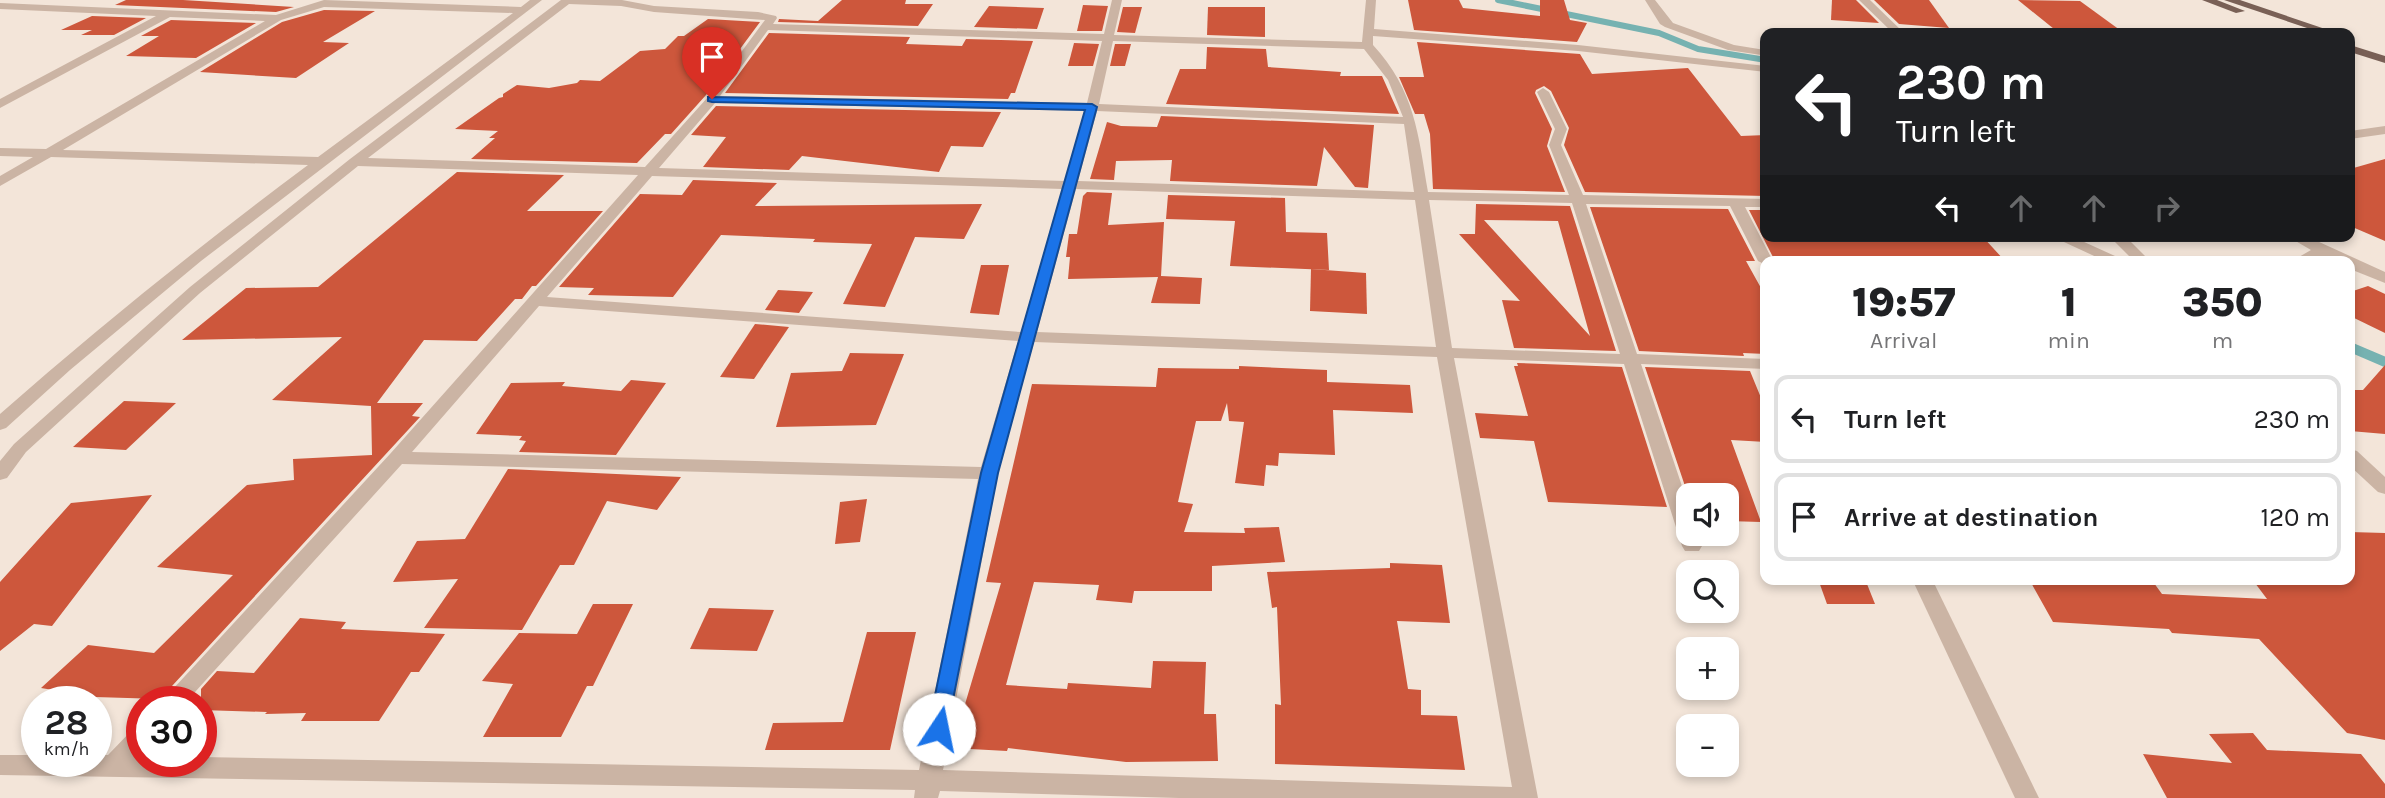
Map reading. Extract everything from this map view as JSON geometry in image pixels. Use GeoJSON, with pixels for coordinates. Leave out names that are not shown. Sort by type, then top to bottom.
{"type":"FeatureCollection","features":[{"type":"Feature","properties":{"kind":"main road"},"geometry":{"type":"LineString","coordinates":[[2207,0],[2291,28]]}},
{"type":"Feature","properties":{"kind":"main road"},"geometry":{"type":"LineString","coordinates":[[2229,0],[2316,28]]}},
{"type":"Feature","properties":{"kind":"main road"},"geometry":{"type":"LineString","coordinates":[[2355,41],[2385,51]]}},
{"type":"Feature","properties":{"kind":"main road"},"geometry":{"type":"LineString","coordinates":[[2355,50],[2385,60]]}},
{"type":"Feature","properties":{"kind":"street"},"geometry":{"type":"LineString","coordinates":[[0,424],[147,296],[317,161],[537,0]]}},
{"type":"Feature","properties":{"kind":"street"},"geometry":{"type":"LineString","coordinates":[[928,789],[989,473],[1092,107],[1117,0]]}},
{"type":"Feature","properties":{"kind":"street"},"geometry":{"type":"LineString","coordinates":[[1371,0],[1368,39],[1394,77],[1406,101],[1410,121],[1445,354],[1526,798]]}},
{"type":"Feature","properties":{"kind":"street"},"geometry":{"type":"LineString","coordinates":[[1650,0],[1664,22],[1670,25],[1732,48],[1760,52]]}},
{"type":"Feature","properties":{"kind":"street"},"geometry":{"type":"LineString","coordinates":[[1864,0],[1894,28]]}},
{"type":"Feature","properties":{"kind":"street"},"geometry":{"type":"LineString","coordinates":[[0,474],[20,448],[149,329],[355,162],[567,1],[621,3],[654,9],[772,18],[736,62],[712,99],[537,301],[187,686]]}},
{"type":"Feature","properties":{"kind":"street"},"geometry":{"type":"LineString","coordinates":[[0,182],[277,18],[331,2],[524,10]]}},
{"type":"Feature","properties":{"kind":"street"},"geometry":{"type":"LineString","coordinates":[[0,6],[277,18]]}},
{"type":"Feature","properties":{"kind":"street"},"geometry":{"type":"LineString","coordinates":[[0,104],[169,13]]}},
{"type":"Feature","properties":{"kind":"street"},"geometry":{"type":"LineString","coordinates":[[767,27],[1110,38],[1368,39],[1578,48],[1760,68]]}},
{"type":"Feature","properties":{"kind":"street"},"geometry":{"type":"LineString","coordinates":[[1543,92],[1561,129],[1555,145],[1578,199],[1676,498]]}},
{"type":"Feature","properties":{"kind":"street"},"geometry":{"type":"LineString","coordinates":[[712,99],[1092,107],[1410,121]]}},
{"type":"Feature","properties":{"kind":"street"},"geometry":{"type":"LineString","coordinates":[[2355,134],[2385,130]]}},
{"type":"Feature","properties":{"kind":"street"},"geometry":{"type":"LineString","coordinates":[[0,152],[317,161]]}},
{"type":"Feature","properties":{"kind":"street"},"geometry":{"type":"LineString","coordinates":[[355,162],[1420,196],[1760,203]]}},
{"type":"Feature","properties":{"kind":"street"},"geometry":{"type":"LineString","coordinates":[[1735,202],[1763,256]]}},
{"type":"Feature","properties":{"kind":"street"},"geometry":{"type":"LineString","coordinates":[[2073,242],[2107,256]]}},
{"type":"Feature","properties":{"kind":"street"},"geometry":{"type":"LineString","coordinates":[[2122,242],[2138,256]]}},
{"type":"Feature","properties":{"kind":"street"},"geometry":{"type":"LineString","coordinates":[[2305,242],[2333,256]]}},
{"type":"Feature","properties":{"kind":"street"},"geometry":{"type":"LineString","coordinates":[[2310,256],[2321,251]]}},
{"type":"Feature","properties":{"kind":"street"},"geometry":{"type":"LineString","coordinates":[[2355,265],[2385,278]]}},
{"type":"Feature","properties":{"kind":"street"},"geometry":{"type":"LineString","coordinates":[[537,301],[1028,337],[1760,364]]}},
{"type":"Feature","properties":{"kind":"street"},"geometry":{"type":"LineString","coordinates":[[397,458],[989,473]]}},
{"type":"Feature","properties":{"kind":"street"},"geometry":{"type":"LineString","coordinates":[[2355,460],[2385,488]]}},
{"type":"Feature","properties":{"kind":"street"},"geometry":{"type":"LineString","coordinates":[[1925,585],[2027,798]]}},
{"type":"Feature","properties":{"kind":"street"},"geometry":{"type":"LineString","coordinates":[[114,765],[126,752]]}},
{"type":"Feature","properties":{"kind":"street"},"geometry":{"type":"LineString","coordinates":[[0,765],[114,765],[928,789],[1515,798]]}},
{"type":"Feature","properties":{"kind":"building"},"geometry":{"type":"Polygon","coordinates":[[[126,0],[183,0],[294,7],[276,12],[115,5],[126,0]]]}},
{"type":"Feature","properties":{"kind":"building"},"geometry":{"type":"Polygon","coordinates":[[[842,0],[906,0],[905,4],[933,4],[918,26],[778,22],[779,19],[818,21],[842,0]]]}},
{"type":"Feature","properties":{"kind":"building"},"geometry":{"type":"Polygon","coordinates":[[[1408,0],[1459,0],[1463,8],[1540,16],[1540,0],[1564,0],[1570,20],[1587,23],[1577,42],[1414,30],[1408,0]]]}},
{"type":"Feature","properties":{"kind":"building"},"geometry":{"type":"Polygon","coordinates":[[[1832,0],[1856,0],[1879,23],[1831,20],[1832,0]]]}},
{"type":"Feature","properties":{"kind":"building"},"geometry":{"type":"Polygon","coordinates":[[[1874,0],[1929,0],[1949,28],[1899,24],[1874,0]]]}},
{"type":"Feature","properties":{"kind":"building"},"geometry":{"type":"Polygon","coordinates":[[[2018,0],[2080,1],[2117,28],[2053,28],[2018,0]]]}},
{"type":"Feature","properties":{"kind":"building"},"geometry":{"type":"Polygon","coordinates":[[[1083,5],[1108,6],[1102,31],[1077,31],[1083,5]]]}},
{"type":"Feature","properties":{"kind":"building"},"geometry":{"type":"Polygon","coordinates":[[[989,6],[1044,8],[1037,29],[974,27],[989,6]]]}},
{"type":"Feature","properties":{"kind":"building"},"geometry":{"type":"Polygon","coordinates":[[[1123,7],[1142,7],[1135,33],[1117,32],[1123,7]]]}},
{"type":"Feature","properties":{"kind":"building"},"geometry":{"type":"Polygon","coordinates":[[[1208,7],[1265,7],[1265,37],[1207,35],[1208,7]]]}},
{"type":"Feature","properties":{"kind":"building"},"geometry":{"type":"Polygon","coordinates":[[[324,10],[375,11],[323,42],[349,43],[296,78],[200,72],[282,22],[324,10]]]}},
{"type":"Feature","properties":{"kind":"building"},"geometry":{"type":"Polygon","coordinates":[[[92,16],[146,18],[114,35],[81,35],[92,30],[61,30],[92,16]]]}},
{"type":"Feature","properties":{"kind":"building"},"geometry":{"type":"Polygon","coordinates":[[[708,19],[760,22],[706,95],[671,134],[665,134],[637,163],[471,159],[495,138],[489,138],[498,131],[455,129],[517,85],[549,88],[577,83],[580,80],[600,81],[640,51],[665,49],[678,36],[684,36],[708,19]]]}},
{"type":"Feature","properties":{"kind":"building"},"geometry":{"type":"Polygon","coordinates":[[[171,20],[256,23],[196,58],[126,56],[159,36],[141,36],[171,20]]]}},
{"type":"Feature","properties":{"kind":"building"},"geometry":{"type":"Polygon","coordinates":[[[769,33],[910,37],[906,44],[962,46],[966,39],[1033,41],[1015,93],[1011,93],[1008,99],[725,93],[769,33]]]}},
{"type":"Feature","properties":{"kind":"building"},"geometry":{"type":"Polygon","coordinates":[[[1417,42],[1580,54],[1592,74],[1688,68],[1741,136],[1760,135],[1760,196],[1585,192],[1564,145],[1569,128],[1551,91],[1544,86],[1535,93],[1552,129],[1547,146],[1565,192],[1433,189],[1430,134],[1424,114],[1415,114],[1399,77],[1424,77],[1417,42]]]}},
{"type":"Feature","properties":{"kind":"building"},"geometry":{"type":"Polygon","coordinates":[[[1074,43],[1099,44],[1093,66],[1068,66],[1074,43]]]}},
{"type":"Feature","properties":{"kind":"building"},"geometry":{"type":"Polygon","coordinates":[[[1115,44],[1131,44],[1125,66],[1110,66],[1115,44]]]}},
{"type":"Feature","properties":{"kind":"building"},"geometry":{"type":"Polygon","coordinates":[[[1207,47],[1266,49],[1268,67],[1341,72],[1340,76],[1382,76],[1399,114],[1166,104],[1180,69],[1206,69],[1207,47]]]}},
{"type":"Feature","properties":{"kind":"building"},"geometry":{"type":"Polygon","coordinates":[[[716,106],[1001,112],[983,147],[951,146],[939,172],[802,156],[789,170],[703,167],[726,137],[691,135],[716,106]]]}},
{"type":"Feature","properties":{"kind":"building"},"geometry":{"type":"Polygon","coordinates":[[[1161,116],[1374,125],[1368,188],[1355,187],[1324,147],[1317,186],[1170,181],[1172,160],[1116,161],[1114,180],[1090,179],[1107,122],[1121,126],[1157,127],[1161,116]]]}},
{"type":"Feature","properties":{"kind":"building"},"geometry":{"type":"Polygon","coordinates":[[[2385,159],[2385,241],[2355,228],[2355,168],[2385,159]]]}},
{"type":"Feature","properties":{"kind":"building"},"geometry":{"type":"Polygon","coordinates":[[[457,172],[564,175],[527,211],[603,211],[536,286],[532,286],[522,299],[515,299],[477,341],[424,340],[377,403],[423,403],[412,416],[420,417],[172,686],[126,686],[126,698],[112,698],[112,686],[43,686],[88,645],[154,653],[233,575],[157,567],[247,485],[294,480],[293,459],[372,455],[371,406],[272,400],[342,337],[182,340],[246,288],[318,287],[457,172]]]}},
{"type":"Feature","properties":{"kind":"building"},"geometry":{"type":"Polygon","coordinates":[[[693,180],[777,183],[755,206],[982,204],[964,239],[915,237],[885,307],[843,304],[872,244],[813,242],[815,239],[721,235],[673,297],[588,295],[594,288],[559,287],[640,194],[682,195],[693,180]]]}},
{"type":"Feature","properties":{"kind":"building"},"geometry":{"type":"Polygon","coordinates":[[[1087,192],[1112,193],[1108,225],[1164,222],[1161,276],[1202,278],[1200,304],[1151,303],[1158,277],[1068,279],[1070,257],[1066,257],[1069,234],[1077,234],[1083,196],[1087,192]]]}},
{"type":"Feature","properties":{"kind":"building"},"geometry":{"type":"Polygon","coordinates":[[[1168,195],[1285,198],[1286,232],[1327,233],[1329,270],[1230,266],[1235,221],[1166,219],[1168,195]]]}},
{"type":"Feature","properties":{"kind":"building"},"geometry":{"type":"Polygon","coordinates":[[[1476,204],[1570,206],[1616,351],[1514,348],[1502,300],[1520,301],[1459,234],[1475,234],[1476,204]],[[1484,220],[1590,336],[1558,221],[1484,220]]]}},
{"type":"Feature","properties":{"kind":"building"},"geometry":{"type":"Polygon","coordinates":[[[1590,207],[1728,209],[1755,261],[1746,261],[1760,286],[1760,354],[1743,353],[1744,356],[1639,351],[1590,207]]]}},
{"type":"Feature","properties":{"kind":"building"},"geometry":{"type":"Polygon","coordinates":[[[1749,210],[1760,210],[1760,232],[1749,210]]]}},
{"type":"Feature","properties":{"kind":"building"},"geometry":{"type":"Polygon","coordinates":[[[1765,242],[1988,242],[2000,256],[1772,256],[1765,242]]]}},
{"type":"Feature","properties":{"kind":"building"},"geometry":{"type":"Polygon","coordinates":[[[981,265],[1009,265],[999,315],[970,313],[981,265]]]}},
{"type":"Feature","properties":{"kind":"building"},"geometry":{"type":"Polygon","coordinates":[[[1311,269],[1366,273],[1367,314],[1310,311],[1311,269]]]}},
{"type":"Feature","properties":{"kind":"building"},"geometry":{"type":"Polygon","coordinates":[[[2368,286],[2385,294],[2385,333],[2355,318],[2355,290],[2368,286]]]}},
{"type":"Feature","properties":{"kind":"building"},"geometry":{"type":"Polygon","coordinates":[[[778,290],[813,292],[799,313],[765,310],[778,290]]]}},
{"type":"Feature","properties":{"kind":"building"},"geometry":{"type":"Polygon","coordinates":[[[755,324],[789,327],[754,379],[720,377],[755,324]]]}},
{"type":"Feature","properties":{"kind":"building"},"geometry":{"type":"Polygon","coordinates":[[[850,353],[904,354],[876,425],[776,427],[791,373],[842,371],[850,353]]]}},
{"type":"Feature","properties":{"kind":"building"},"geometry":{"type":"Polygon","coordinates":[[[1517,363],[1622,367],[1667,507],[1548,502],[1534,441],[1480,438],[1475,413],[1528,416],[1514,366],[1518,366],[1517,363]]]}},
{"type":"Feature","properties":{"kind":"building"},"geometry":{"type":"Polygon","coordinates":[[[2385,365],[2385,434],[2355,431],[2355,390],[2363,390],[2385,365]]]}},
{"type":"Feature","properties":{"kind":"building"},"geometry":{"type":"Polygon","coordinates":[[[1239,366],[1327,370],[1327,382],[1410,385],[1413,413],[1333,410],[1335,455],[1279,453],[1278,466],[1266,465],[1264,486],[1235,483],[1244,422],[1229,421],[1227,403],[1221,421],[1196,421],[1178,502],[1193,504],[1184,532],[1245,533],[1244,528],[1279,527],[1285,562],[1212,566],[1212,591],[1134,591],[1132,603],[1096,600],[1099,585],[1034,582],[1006,685],[1067,689],[1068,683],[1151,688],[1153,661],[1206,662],[1204,714],[1216,714],[1218,761],[1126,762],[1008,748],[1007,751],[952,748],[1001,583],[986,582],[1032,384],[1156,387],[1158,368],[1239,369],[1239,366]]]}},
{"type":"Feature","properties":{"kind":"building"},"geometry":{"type":"Polygon","coordinates":[[[1645,367],[1750,371],[1760,395],[1760,442],[1731,440],[1760,522],[1739,521],[1739,483],[1684,483],[1645,367]]]}},
{"type":"Feature","properties":{"kind":"building"},"geometry":{"type":"Polygon","coordinates":[[[631,380],[666,383],[616,455],[519,452],[526,441],[519,440],[522,436],[476,434],[511,383],[565,382],[562,386],[621,391],[631,380]]]}},
{"type":"Feature","properties":{"kind":"building"},"geometry":{"type":"Polygon","coordinates":[[[124,401],[176,403],[126,450],[73,447],[124,401]]]}},
{"type":"Feature","properties":{"kind":"building"},"geometry":{"type":"Polygon","coordinates":[[[508,469],[681,477],[657,510],[607,501],[574,565],[560,565],[522,630],[424,628],[458,579],[393,582],[417,541],[465,539],[508,469]]]}},
{"type":"Feature","properties":{"kind":"building"},"geometry":{"type":"Polygon","coordinates":[[[152,495],[52,626],[34,624],[0,651],[0,582],[71,503],[152,495]]]}},
{"type":"Feature","properties":{"kind":"building"},"geometry":{"type":"Polygon","coordinates":[[[867,499],[860,542],[835,544],[840,502],[867,499]]]}},
{"type":"Feature","properties":{"kind":"building"},"geometry":{"type":"Polygon","coordinates":[[[2355,532],[2385,533],[2385,740],[2347,733],[2259,639],[2172,633],[2169,629],[2053,622],[2032,585],[2155,585],[2162,594],[2267,599],[2256,585],[2355,585],[2355,532]]]}},
{"type":"Feature","properties":{"kind":"building"},"geometry":{"type":"Polygon","coordinates":[[[1390,563],[1442,565],[1450,623],[1397,621],[1408,689],[1421,690],[1421,715],[1457,716],[1465,770],[1275,764],[1275,704],[1281,705],[1277,607],[1272,608],[1267,572],[1390,568],[1390,563]]]}},
{"type":"Feature","properties":{"kind":"building"},"geometry":{"type":"Polygon","coordinates":[[[1820,585],[1867,585],[1875,604],[1827,604],[1820,585]]]}},
{"type":"Feature","properties":{"kind":"building"},"geometry":{"type":"Polygon","coordinates":[[[593,604],[633,604],[593,686],[587,686],[561,737],[483,737],[513,684],[482,681],[519,633],[577,634],[593,604]]]}},
{"type":"Feature","properties":{"kind":"building"},"geometry":{"type":"Polygon","coordinates":[[[709,608],[774,610],[757,651],[690,649],[709,608]]]}},
{"type":"Feature","properties":{"kind":"building"},"geometry":{"type":"Polygon","coordinates":[[[300,618],[346,622],[341,629],[445,634],[419,672],[411,672],[379,721],[301,721],[306,713],[265,714],[267,712],[217,710],[217,686],[204,686],[217,671],[254,673],[300,618]]]}},
{"type":"Feature","properties":{"kind":"building"},"geometry":{"type":"Polygon","coordinates":[[[867,632],[916,632],[890,750],[765,750],[773,723],[843,722],[867,632]]]}},
{"type":"Feature","properties":{"kind":"building"},"geometry":{"type":"Polygon","coordinates":[[[2253,733],[2267,750],[2361,754],[2385,784],[2385,798],[2167,798],[2143,754],[2232,763],[2209,734],[2253,733]]]}},
{"type":"Feature","properties":{"kind":"waterway"},"geometry":{"type":"LineString","coordinates":[[1498,0],[1659,33],[1698,49],[1760,59]]}},
{"type":"Feature","properties":{"kind":"waterway"},"geometry":{"type":"LineString","coordinates":[[2355,349],[2385,362]]}},
{"type":"Feature","properties":{"kind":"route"},"geometry":{"type":"LineString","coordinates":[[712,99],[1092,107],[989,473],[939,729]]}}]}
